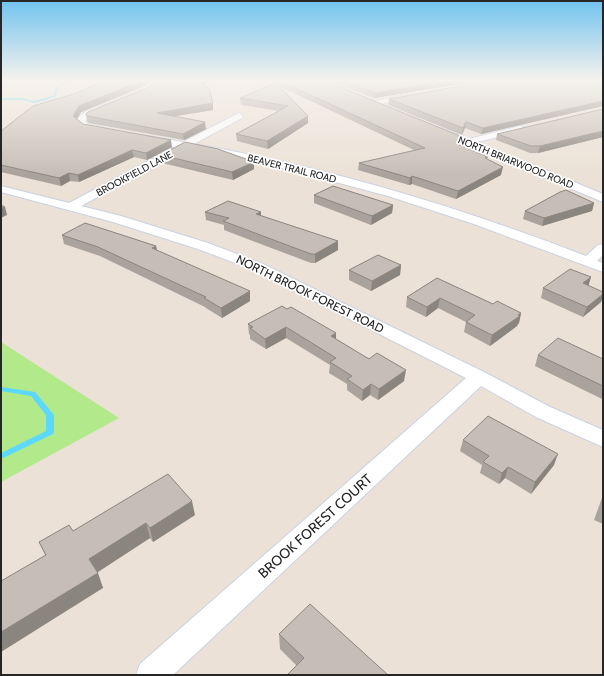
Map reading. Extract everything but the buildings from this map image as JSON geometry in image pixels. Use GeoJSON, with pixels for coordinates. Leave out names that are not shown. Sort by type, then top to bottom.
{"type":"FeatureCollection","features":[{"type":"Feature","properties":{"kind":"street"},"geometry":{"type":"LineString","coordinates":[[94,112],[81,119],[80,122],[85,126],[111,131]]}},
{"type":"Feature","properties":{"kind":"street","name":"BROOKFIELD LANE"},"geometry":{"type":"LineString","coordinates":[[71,207],[239,116]]}},
{"type":"Feature","properties":{"kind":"street","name":"NORTH BRIARWOOD ROAD"},"geometry":{"type":"LineString","coordinates":[[432,127],[603,198]]}},
{"type":"Feature","properties":{"kind":"street"},"geometry":{"type":"LineString","coordinates":[[468,142],[528,127]]}},
{"type":"Feature","properties":{"kind":"street","name":"BEAVER TRAIL ROAD"},"geometry":{"type":"LineString","coordinates":[[138,137],[262,160],[390,194],[532,240],[603,268]]}},
{"type":"Feature","properties":{"kind":"street","name":"NORTH BROOK FOREST ROAD"},"geometry":{"type":"LineString","coordinates":[[1,189],[148,228],[256,266],[479,377],[543,412],[603,439]]}},
{"type":"Feature","properties":{"kind":"street"},"geometry":{"type":"LineString","coordinates":[[588,262],[603,248]]}},
{"type":"Feature","properties":{"kind":"street","name":"BROOK FOREST COURT"},"geometry":{"type":"LineString","coordinates":[[151,675],[479,377]]}},
{"type":"Feature","properties":{"kind":"green space"},"geometry":{"type":"Polygon","coordinates":[[[1,342],[119,418],[1,482],[1,342]]]}},
{"type":"Feature","properties":{"kind":"waterway"},"geometry":{"type":"LineString","coordinates":[[1,389],[33,394],[50,415],[50,432],[1,456]]}}]}
